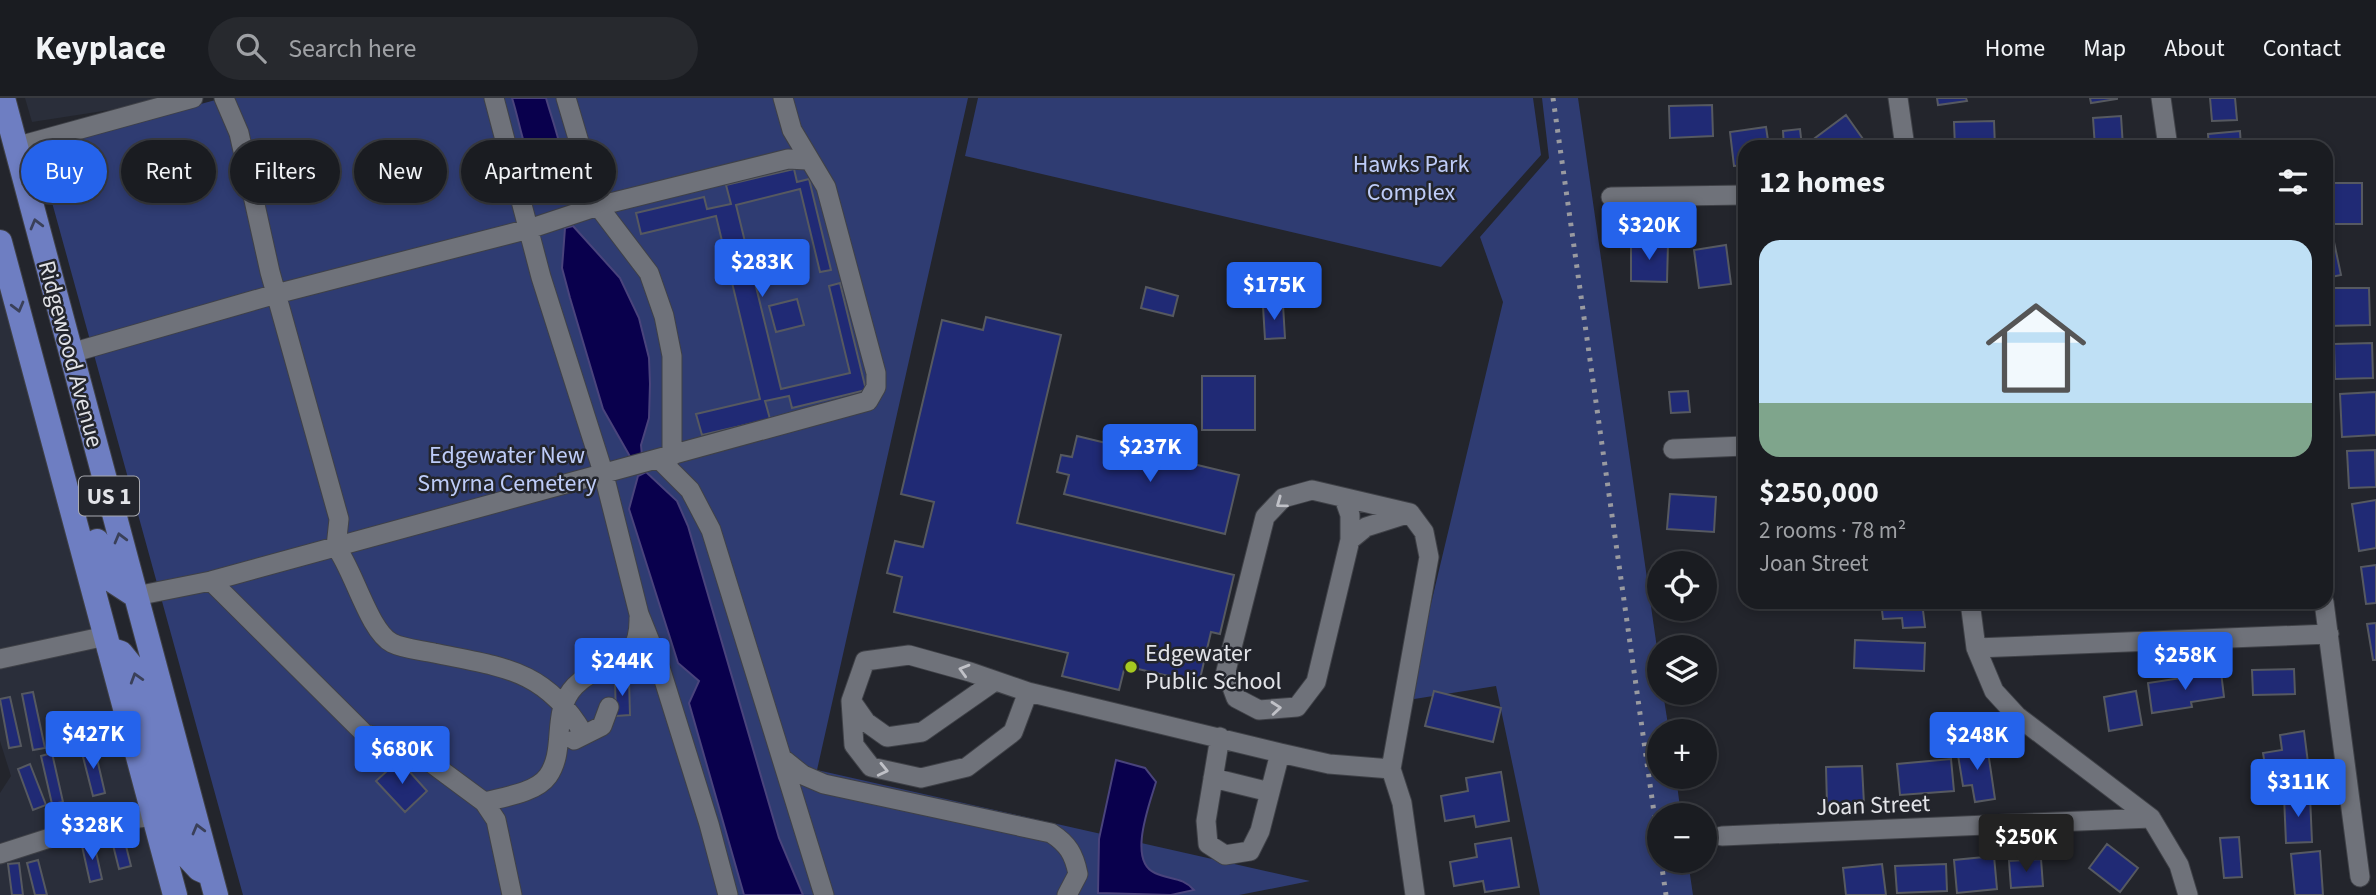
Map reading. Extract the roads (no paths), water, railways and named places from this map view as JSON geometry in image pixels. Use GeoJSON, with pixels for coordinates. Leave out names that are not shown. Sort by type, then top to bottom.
{"type":"FeatureCollection","features":[{"type":"Feature","properties":{"kind":"main road","name":"Ridgewood Avenue"},"geometry":{"type":"LineString","coordinates":[[3,98],[9,133],[71,353],[213,885]]}},
{"type":"Feature","properties":{"kind":"main road","name":"Ridgewood Avenue"},"geometry":{"type":"LineString","coordinates":[[0,242],[175,895]]}},
{"type":"Feature","properties":{"kind":"main road"},"geometry":{"type":"LineString","coordinates":[[27,341],[42,358],[52,376],[107,573],[117,585],[136,596]]}},
{"type":"Feature","properties":{"kind":"main road"},"geometry":{"type":"LineString","coordinates":[[108,643],[121,653],[134,669],[186,854],[213,885]]}},
{"type":"Feature","properties":{"kind":"street"},"geometry":{"type":"LineString","coordinates":[[9,133],[193,98]]}},
{"type":"Feature","properties":{"kind":"street"},"geometry":{"type":"LineString","coordinates":[[224,98],[239,133],[276,294],[339,519],[336,547],[349,564],[373,622],[392,643],[516,671],[538,682],[564,703],[583,733]]}},
{"type":"Feature","properties":{"kind":"street"},"geometry":{"type":"LineString","coordinates":[[494,98],[529,229],[604,475],[639,614],[666,686],[728,895]]}},
{"type":"Feature","properties":{"kind":"street"},"geometry":{"type":"LineString","coordinates":[[566,98],[598,206],[649,273],[664,317],[672,356],[666,458],[690,489],[711,530],[824,895]]}},
{"type":"Feature","properties":{"kind":"street"},"geometry":{"type":"LineString","coordinates":[[136,596],[211,581],[859,406],[873,396],[876,373],[826,187],[798,160],[796,137],[783,98]]}},
{"type":"Feature","properties":{"kind":"street"},"geometry":{"type":"LineString","coordinates":[[1898,98],[1904,140]]}},
{"type":"Feature","properties":{"kind":"street"},"geometry":{"type":"LineString","coordinates":[[2161,98],[2167,140]]}},
{"type":"Feature","properties":{"kind":"street"},"geometry":{"type":"LineString","coordinates":[[71,353],[276,294],[529,229],[598,206],[798,160]]}},
{"type":"Feature","properties":{"kind":"street"},"geometry":{"type":"LineString","coordinates":[[1611,197],[1738,195]]}},
{"type":"Feature","properties":{"kind":"street"},"geometry":{"type":"LineString","coordinates":[[1673,449],[1738,446]]}},
{"type":"Feature","properties":{"kind":"street"},"geometry":{"type":"LineString","coordinates":[[1344,498],[1350,515],[1350,540],[1316,682],[1297,707],[1259,710],[1236,698],[1226,671],[1265,517],[1283,498],[1312,490],[1410,513],[1424,532],[1429,557],[1391,769],[1402,803],[1415,895]]}},
{"type":"Feature","properties":{"kind":"street"},"geometry":{"type":"LineString","coordinates":[[1350,540],[1366,527],[1410,513]]}},
{"type":"Feature","properties":{"kind":"street"},"geometry":{"type":"LineString","coordinates":[[211,581],[374,742],[407,745],[484,802],[496,820],[512,895]]}},
{"type":"Feature","properties":{"kind":"street"},"geometry":{"type":"LineString","coordinates":[[1971,609],[1976,648],[1994,691],[2017,716],[2151,818],[2179,865],[2188,895]]}},
{"type":"Feature","properties":{"kind":"street"},"geometry":{"type":"LineString","coordinates":[[2325,609],[2360,877]]}},
{"type":"Feature","properties":{"kind":"street"},"geometry":{"type":"LineString","coordinates":[[484,802],[535,786],[548,777],[555,760],[564,703],[576,685],[618,664],[627,656],[639,633],[639,614]]}},
{"type":"Feature","properties":{"kind":"street"},"geometry":{"type":"LineString","coordinates":[[1976,648],[2329,634]]}},
{"type":"Feature","properties":{"kind":"street"},"geometry":{"type":"LineString","coordinates":[[0,659],[108,643]]}},
{"type":"Feature","properties":{"kind":"street"},"geometry":{"type":"LineString","coordinates":[[1028,692],[1013,732],[967,767],[921,778],[871,767],[855,745],[852,702],[865,661],[909,655],[1028,692],[1280,753],[1329,764],[1391,769]]}},
{"type":"Feature","properties":{"kind":"street"},"geometry":{"type":"LineString","coordinates":[[852,702],[866,722],[887,737],[922,732],[995,681]]}},
{"type":"Feature","properties":{"kind":"street"},"geometry":{"type":"LineString","coordinates":[[555,760],[583,733],[601,726],[609,708]]}},
{"type":"Feature","properties":{"kind":"street"},"geometry":{"type":"LineString","coordinates":[[1220,737],[1206,821],[1208,844],[1225,855],[1250,851],[1260,831],[1280,753]]}},
{"type":"Feature","properties":{"kind":"street"},"geometry":{"type":"LineString","coordinates":[[783,759],[803,775],[824,784],[1051,833],[1067,844],[1075,858],[1078,874],[1067,895]]}},
{"type":"Feature","properties":{"kind":"street"},"geometry":{"type":"LineString","coordinates":[[1213,778],[1270,792]]}},
{"type":"Feature","properties":{"kind":"street"},"geometry":{"type":"LineString","coordinates":[[0,854],[93,824],[153,816]]}},
{"type":"Feature","properties":{"kind":"street","name":"Joan Street"},"geometry":{"type":"LineString","coordinates":[[1722,836],[2151,818]]}},
{"type":"Feature","properties":{"kind":"railway"},"geometry":{"type":"LineString","coordinates":[[1553,98],[1653,803]]}},
{"type":"Feature","properties":{"kind":"railway"},"geometry":{"type":"LineString","coordinates":[[1663,873],[1666,895]]}},
{"type":"Feature","properties":{"kind":"place","name":"Edgewater Public School"},"geometry":{"type":"Point","coordinates":[1131,667]}},
{"type":"Feature","properties":{"kind":"park label","name":"Hawks Park Complex"},"geometry":{"type":"Point","coordinates":[1411,178]}},
{"type":"Feature","properties":{"kind":"park label","name":"Edgewater New Smyrna Cemetery"},"geometry":{"type":"Point","coordinates":[507,469]}}]}
